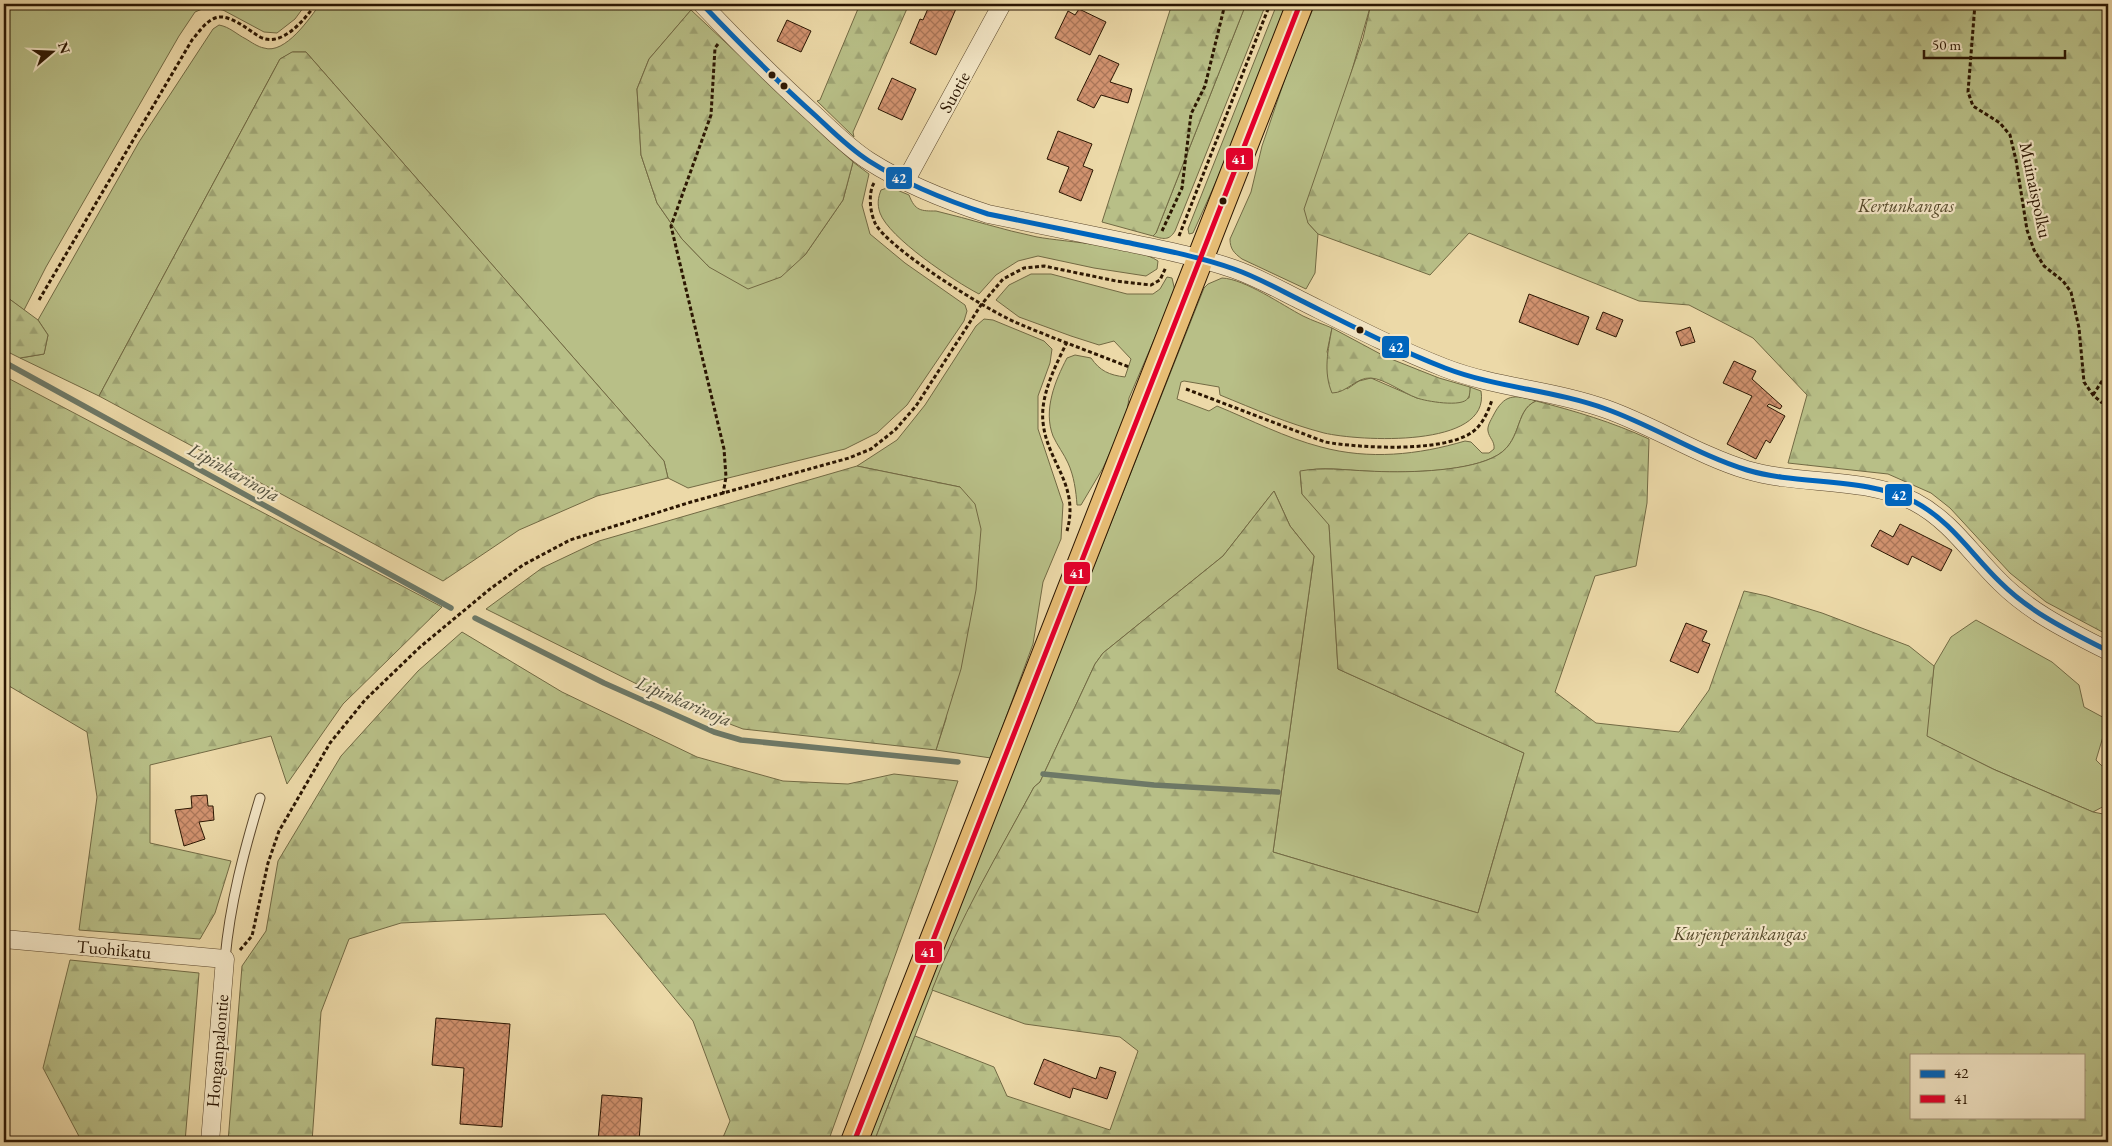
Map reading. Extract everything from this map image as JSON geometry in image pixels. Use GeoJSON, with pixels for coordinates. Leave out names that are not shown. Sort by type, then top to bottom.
{"type":"FeatureCollection","features":[{"type":"Feature","properties":{"kind":"main road"},"geometry":{"type":"LineString","coordinates":[[854,1142],[1300,4]]}},
{"type":"Feature","properties":{"kind":"street"},"geometry":{"type":"LineString","coordinates":[[702,4],[839,137],[867,160],[882,169],[967,207],[988,214],[1201,258],[1258,279],[1359,329],[1444,368],[1497,384],[1602,407],[1746,470],[1777,477],[1863,487],[1914,502],[1935,515],[1954,532],[1998,581],[2020,601],[2042,617],[2108,651]]}},
{"type":"Feature","properties":{"kind":"street","name":"Suotie"},"geometry":{"type":"LineString","coordinates":[[906,180],[1002,4]]}},
{"type":"Feature","properties":{"kind":"street","name":"Tuohikatu"},"geometry":{"type":"LineString","coordinates":[[4,939],[225,959]]}},
{"type":"Feature","properties":{"kind":"street","name":"Honganpalontie"},"geometry":{"type":"LineString","coordinates":[[210,1142],[225,959]]}},
{"type":"Feature","properties":{"kind":"lane"},"geometry":{"type":"LineString","coordinates":[[225,959],[240,864],[260,798]]}},
{"type":"Feature","properties":{"kind":"path"},"geometry":{"type":"LineString","coordinates":[[39,300],[192,40],[205,24],[215,18],[224,17],[235,21],[261,38],[271,41],[279,39],[299,24],[316,4]]}},
{"type":"Feature","properties":{"kind":"path"},"geometry":{"type":"LineString","coordinates":[[1155,248],[1182,188],[1191,114],[1205,86],[1225,4]]}},
{"type":"Feature","properties":{"kind":"path"},"geometry":{"type":"LineString","coordinates":[[225,959],[240,950],[252,936],[268,863],[280,832],[330,744],[365,700],[420,647],[490,589],[523,565],[570,540],[850,458],[871,449],[895,430],[916,406],[981,305],[1003,279],[1024,268],[1044,266],[1116,281],[1150,285],[1160,280],[1270,4]]}},
{"type":"Feature","properties":{"kind":"path","name":"Muinaispolku"},"geometry":{"type":"LineString","coordinates":[[1975,4],[1968,92],[1973,106],[2000,123],[2010,135],[2016,160],[2027,230],[2034,250],[2044,266],[2063,281],[2071,292],[2079,328],[2084,382],[2093,395]]}},
{"type":"Feature","properties":{"kind":"path"},"geometry":{"type":"LineString","coordinates":[[723,494],[726,477],[724,449],[671,226],[711,115],[715,48],[728,30]]}},
{"type":"Feature","properties":{"kind":"path"},"geometry":{"type":"LineString","coordinates":[[882,169],[872,187],[870,208],[875,225],[894,243],[924,267],[981,305],[1014,322],[1129,367]]}},
{"type":"Feature","properties":{"kind":"path"},"geometry":{"type":"LineString","coordinates":[[1065,539],[1070,522],[1070,494],[1046,436],[1043,421],[1044,404],[1054,370],[1067,342]]}},
{"type":"Feature","properties":{"kind":"path"},"geometry":{"type":"LineString","coordinates":[[2108,365],[2104,378],[2093,395],[2100,402],[2108,405]]}},
{"type":"Feature","properties":{"kind":"path"},"geometry":{"type":"LineString","coordinates":[[1186,389],[1325,442],[1348,446],[1395,448],[1447,442],[1468,434],[1477,428],[1489,408],[1497,384]]}},
{"type":"Feature","properties":{"kind":"green space"},"geometry":{"type":"Polygon","coordinates":[[[4,4],[306,4],[295,19],[277,33],[264,32],[223,10],[207,7],[195,12],[179,36],[46,267],[24,310],[4,295],[4,4]]]}},
{"type":"Feature","properties":{"kind":"green space"},"geometry":{"type":"Polygon","coordinates":[[[320,4],[685,4],[691,10],[649,59],[637,89],[641,155],[657,203],[682,239],[709,267],[805,255],[843,200],[853,162],[869,174],[862,205],[870,234],[905,263],[965,305],[967,311],[964,321],[907,405],[877,433],[845,449],[688,488],[668,478],[664,461],[306,52],[293,52],[280,59],[99,396],[20,358],[44,354],[48,335],[38,320],[139,142],[213,29],[219,25],[223,26],[257,46],[272,49],[288,41],[296,34],[320,4]]]}},
{"type":"Feature","properties":{"kind":"green space"},"geometry":{"type":"Polygon","coordinates":[[[860,4],[909,4],[853,132],[854,137],[817,101],[820,100],[860,4]]]}},
{"type":"Feature","properties":{"kind":"green space"},"geometry":{"type":"Polygon","coordinates":[[[1172,4],[1246,4],[1156,233],[1153,236],[1102,222],[1172,4]]]}},
{"type":"Feature","properties":{"kind":"green space"},"geometry":{"type":"Polygon","coordinates":[[[1246,4],[1266,4],[1175,231],[1166,238],[1153,236],[1156,233],[1246,4]]]}},
{"type":"Feature","properties":{"kind":"green space"},"geometry":{"type":"Polygon","coordinates":[[[1277,4],[1288,4],[1228,155],[1193,233],[1189,234],[1188,229],[1277,4]]]}},
{"type":"Feature","properties":{"kind":"green space"},"geometry":{"type":"Polygon","coordinates":[[[1315,4],[1371,4],[1308,223],[1318,234],[1315,273],[1306,289],[1242,259],[1233,250],[1230,239],[1251,192],[1262,146],[1289,67],[1315,4]]]}},
{"type":"Feature","properties":{"kind":"green space","name":"Kertunkangas"},"geometry":{"type":"Polygon","coordinates":[[[1371,4],[2108,4],[2108,635],[2046,602],[2010,573],[1950,508],[1931,493],[1888,474],[1788,463],[1807,395],[1753,338],[1689,305],[1639,301],[1469,233],[1430,275],[1318,234],[1308,223],[1304,209],[1363,38],[1371,4]]]}},
{"type":"Feature","properties":{"kind":"green space"},"geometry":{"type":"Polygon","coordinates":[[[691,10],[853,162],[843,200],[805,255],[781,277],[748,289],[709,267],[682,239],[657,203],[641,155],[637,89],[649,59],[691,10]]]}},
{"type":"Feature","properties":{"kind":"green space"},"geometry":{"type":"Polygon","coordinates":[[[292,52],[306,52],[664,461],[668,478],[597,496],[519,530],[443,581],[99,396],[280,59],[292,52]]]}},
{"type":"Feature","properties":{"kind":"green space"},"geometry":{"type":"Polygon","coordinates":[[[890,187],[909,195],[916,207],[922,210],[936,211],[1037,237],[1100,245],[1134,252],[1158,261],[1157,269],[1146,276],[1094,268],[1038,256],[1018,261],[996,275],[979,294],[924,258],[886,223],[880,213],[878,201],[881,190],[890,187]]]}},
{"type":"Feature","properties":{"kind":"green space"},"geometry":{"type":"Polygon","coordinates":[[[1031,274],[1051,274],[1127,294],[1153,294],[1160,289],[1167,277],[1172,278],[1175,291],[1129,398],[1126,417],[1103,468],[1081,505],[1077,505],[1070,468],[1053,436],[1050,426],[1050,406],[1058,376],[1067,358],[1075,355],[1091,358],[1105,372],[1125,377],[1131,359],[1114,341],[1099,345],[1071,336],[1019,317],[996,300],[1009,285],[1031,274]]]}},
{"type":"Feature","properties":{"kind":"green space"},"geometry":{"type":"Polygon","coordinates":[[[1222,278],[1231,279],[1263,293],[1303,316],[1332,328],[1327,352],[1347,389],[1359,381],[1371,378],[1417,398],[1469,398],[1470,387],[1481,391],[1479,410],[1465,423],[1445,432],[1419,437],[1391,439],[1324,433],[1285,421],[1220,395],[1219,387],[1184,381],[1181,382],[1177,399],[1209,411],[1217,406],[1282,434],[1321,447],[1357,454],[1375,455],[1429,450],[1465,441],[1471,442],[1482,453],[1489,453],[1494,449],[1494,446],[1488,427],[1501,403],[1516,397],[1536,401],[1524,412],[1509,445],[1492,458],[1479,463],[1463,467],[1411,472],[1324,469],[1300,472],[1302,494],[1329,524],[1338,669],[1524,753],[1478,913],[1273,852],[1314,556],[1290,526],[1274,491],[1223,556],[1103,653],[1095,664],[1040,782],[1034,787],[983,881],[945,958],[874,1142],[866,1142],[1204,288],[1208,284],[1222,278]]]}},
{"type":"Feature","properties":{"kind":"green space"},"geometry":{"type":"Polygon","coordinates":[[[4,295],[38,320],[48,335],[44,354],[20,358],[4,350],[4,295]]]}},
{"type":"Feature","properties":{"kind":"green space"},"geometry":{"type":"Polygon","coordinates":[[[984,319],[993,320],[1044,341],[1052,349],[1050,363],[1038,396],[1038,429],[1063,504],[1061,539],[1043,582],[1033,644],[991,758],[936,750],[946,719],[960,487],[857,466],[897,440],[925,405],[976,326],[984,319]]]}},
{"type":"Feature","properties":{"kind":"green space"},"geometry":{"type":"Polygon","coordinates":[[[1332,328],[1386,357],[1439,378],[1470,387],[1469,397],[1459,403],[1428,401],[1371,378],[1366,378],[1342,391],[1332,393],[1327,369],[1332,328]]]}},
{"type":"Feature","properties":{"kind":"green space"},"geometry":{"type":"Polygon","coordinates":[[[4,376],[442,607],[343,704],[287,784],[271,736],[150,765],[150,843],[231,861],[215,913],[200,939],[79,930],[97,797],[87,732],[4,683],[4,376]]]}},
{"type":"Feature","properties":{"kind":"green space","name":"Kurjenperänkangas"},"geometry":{"type":"Polygon","coordinates":[[[1536,401],[1607,422],[1649,439],[1647,503],[1636,566],[1595,576],[1555,692],[1596,723],[1679,732],[1709,690],[1744,591],[1822,613],[1909,646],[1934,666],[1927,736],[1993,769],[2093,812],[2108,815],[2108,1142],[874,1142],[915,1036],[994,1067],[1007,1096],[1110,1130],[1138,1051],[1120,1037],[1025,1024],[932,990],[967,912],[1034,787],[1040,782],[1095,664],[1103,653],[1223,556],[1274,491],[1290,526],[1314,556],[1273,852],[1478,913],[1524,753],[1338,669],[1329,525],[1302,494],[1300,471],[1325,469],[1382,472],[1432,471],[1479,463],[1502,452],[1509,445],[1524,412],[1536,401]]]}},
{"type":"Feature","properties":{"kind":"green space"},"geometry":{"type":"Polygon","coordinates":[[[857,466],[960,487],[975,504],[981,529],[976,590],[961,669],[936,750],[743,729],[677,704],[486,609],[542,568],[599,541],[857,466]]]}},
{"type":"Feature","properties":{"kind":"green space"},"geometry":{"type":"Polygon","coordinates":[[[1976,620],[2052,662],[2079,685],[2084,707],[2108,720],[2096,760],[2108,772],[2108,804],[2093,812],[1993,769],[1926,736],[1934,666],[1951,637],[1976,620]]]}},
{"type":"Feature","properties":{"kind":"green space"},"geometry":{"type":"Polygon","coordinates":[[[462,632],[562,692],[697,757],[783,781],[848,784],[894,774],[958,781],[828,1142],[721,1142],[730,1121],[693,1021],[605,914],[401,923],[349,939],[321,1012],[312,1142],[228,1142],[242,966],[266,931],[278,861],[341,756],[418,671],[462,632]]]}},
{"type":"Feature","properties":{"kind":"green space"},"geometry":{"type":"Polygon","coordinates":[[[70,960],[199,973],[185,1142],[82,1142],[43,1068],[70,960]]]}},
{"type":"Feature","properties":{"kind":"building"},"geometry":{"type":"Polygon","coordinates":[[[930,4],[958,4],[936,55],[910,43],[920,19],[923,20],[930,4]]]}},
{"type":"Feature","properties":{"kind":"building"},"geometry":{"type":"Polygon","coordinates":[[[1079,9],[1106,22],[1090,55],[1055,38],[1068,11],[1075,15],[1079,9]]]}},
{"type":"Feature","properties":{"kind":"building"},"geometry":{"type":"Polygon","coordinates":[[[787,20],[811,31],[801,52],[777,41],[787,20]]]}},
{"type":"Feature","properties":{"kind":"building"},"geometry":{"type":"Polygon","coordinates":[[[1099,55],[1119,64],[1110,82],[1132,89],[1128,103],[1101,95],[1094,108],[1077,100],[1099,55]]]}},
{"type":"Feature","properties":{"kind":"building"},"geometry":{"type":"Polygon","coordinates":[[[892,78],[916,89],[902,120],[878,109],[892,78]]]}},
{"type":"Feature","properties":{"kind":"building"},"geometry":{"type":"Polygon","coordinates":[[[1058,131],[1092,144],[1083,166],[1093,170],[1081,201],[1059,192],[1069,167],[1047,159],[1058,131]]]}},
{"type":"Feature","properties":{"kind":"building"},"geometry":{"type":"Polygon","coordinates":[[[1529,294],[1589,317],[1578,345],[1519,322],[1529,294]]]}},
{"type":"Feature","properties":{"kind":"building"},"geometry":{"type":"Polygon","coordinates":[[[1603,312],[1623,320],[1616,337],[1596,329],[1603,312]]]}},
{"type":"Feature","properties":{"kind":"building"},"geometry":{"type":"Polygon","coordinates":[[[1690,327],[1695,342],[1681,346],[1676,332],[1690,327]]]}},
{"type":"Feature","properties":{"kind":"building"},"geometry":{"type":"Polygon","coordinates":[[[1734,361],[1756,371],[1752,379],[1782,406],[1780,409],[1769,404],[1767,406],[1785,416],[1770,443],[1766,440],[1756,459],[1727,444],[1752,396],[1723,383],[1734,361]]]}},
{"type":"Feature","properties":{"kind":"building"},"geometry":{"type":"Polygon","coordinates":[[[1900,524],[1952,550],[1941,571],[1912,556],[1908,565],[1871,546],[1880,530],[1893,537],[1900,524]]]}},
{"type":"Feature","properties":{"kind":"building"},"geometry":{"type":"Polygon","coordinates":[[[1686,623],[1707,631],[1702,641],[1710,644],[1698,673],[1670,661],[1686,623]]]}},
{"type":"Feature","properties":{"kind":"building"},"geometry":{"type":"Polygon","coordinates":[[[207,795],[208,806],[213,806],[214,820],[199,822],[205,839],[184,846],[175,810],[192,808],[191,796],[207,795]]]}},
{"type":"Feature","properties":{"kind":"building"},"geometry":{"type":"Polygon","coordinates":[[[436,1018],[510,1024],[502,1127],[460,1124],[464,1068],[432,1065],[436,1018]]]}},
{"type":"Feature","properties":{"kind":"building"},"geometry":{"type":"Polygon","coordinates":[[[1044,1059],[1096,1079],[1100,1067],[1116,1072],[1107,1099],[1073,1088],[1070,1098],[1034,1084],[1044,1059]]]}},
{"type":"Feature","properties":{"kind":"building"},"geometry":{"type":"Polygon","coordinates":[[[602,1095],[642,1098],[639,1142],[598,1142],[602,1095]]]}},
{"type":"Feature","properties":{"kind":"waterway","name":"Lipinkarinoja"},"geometry":{"type":"LineString","coordinates":[[4,362],[451,608]]}},
{"type":"Feature","properties":{"kind":"waterway","name":"Lipinkarinoja"},"geometry":{"type":"LineString","coordinates":[[475,618],[604,683],[714,732],[741,740],[958,762]]}},
{"type":"Feature","properties":{"kind":"waterway"},"geometry":{"type":"LineString","coordinates":[[1043,774],[1154,785],[1278,792]]}},
{"type":"Feature","properties":{"kind":"transit line","name":"42"},"geometry":{"type":"LineString","coordinates":[[702,4],[773,76],[848,146],[883,169],[942,198],[988,214],[1178,253],[1234,269],[1267,283],[1427,361],[1465,375],[1566,397],[1606,409],[1711,457],[1747,470],[1789,478],[1875,488],[1895,494],[1915,502],[1940,519],[1990,572],[2024,603],[2051,621],[2108,651]]}},
{"type":"Feature","properties":{"kind":"transit line","name":"41"},"geometry":{"type":"LineString","coordinates":[[854,1142],[1300,4]]}}]}
